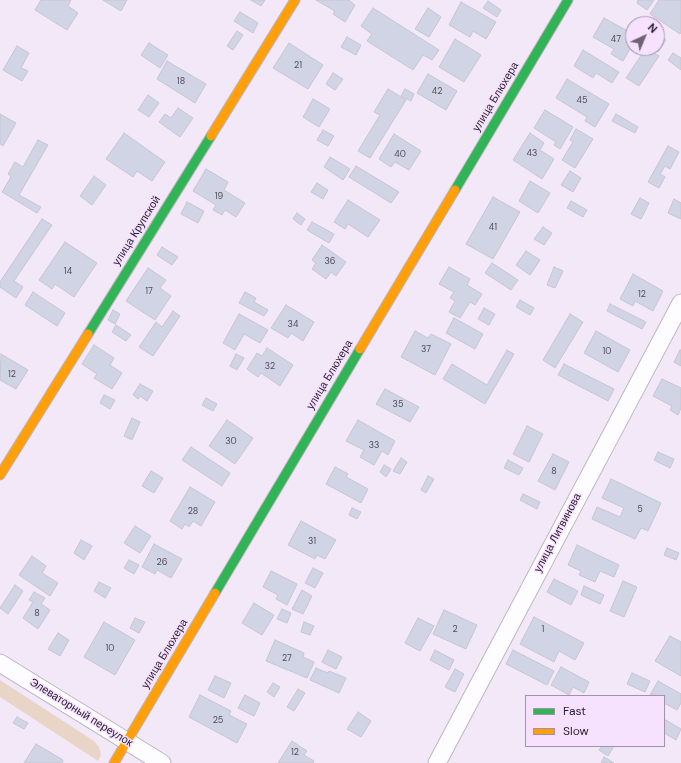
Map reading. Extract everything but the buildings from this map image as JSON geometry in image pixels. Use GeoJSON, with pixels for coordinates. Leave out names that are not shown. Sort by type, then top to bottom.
{"type":"FeatureCollection","features":[{"type":"Feature","properties":{"kind":"street","name":"улица Крупской"},"geometry":{"type":"LineString","coordinates":[[0,475],[295,0]]}},
{"type":"Feature","properties":{"kind":"street","name":"улица Блюхера"},"geometry":{"type":"LineString","coordinates":[[114,763],[568,0]]}},
{"type":"Feature","properties":{"kind":"street","name":"улица Литвинова"},"geometry":{"type":"LineString","coordinates":[[437,763],[681,303]]}},
{"type":"Feature","properties":{"kind":"street","name":"Элеваторный переулок"},"geometry":{"type":"LineString","coordinates":[[0,662],[162,763]]}},
{"type":"Feature","properties":{"kind":"shaded area"},"geometry":{"type":"Polygon","coordinates":[[[0,680],[94,741],[99,747],[101,755],[98,761],[0,697],[0,680]]]}},
{"type":"Feature","properties":{"kind":"traffic: fast"},"geometry":{"type":"LineString","coordinates":[[455,190],[568,0]]}},
{"type":"Feature","properties":{"kind":"traffic: fast"},"geometry":{"type":"LineString","coordinates":[[88,334],[211,136]]}},
{"type":"Feature","properties":{"kind":"traffic: fast"},"geometry":{"type":"LineString","coordinates":[[215,593],[360,349]]}},
{"type":"Feature","properties":{"kind":"traffic: slow"},"geometry":{"type":"LineString","coordinates":[[211,136],[295,0]]}},
{"type":"Feature","properties":{"kind":"traffic: slow"},"geometry":{"type":"LineString","coordinates":[[360,349],[455,190]]}},
{"type":"Feature","properties":{"kind":"traffic: slow"},"geometry":{"type":"LineString","coordinates":[[0,475],[88,334]]}},
{"type":"Feature","properties":{"kind":"traffic: slow"},"geometry":{"type":"LineString","coordinates":[[114,763],[215,593]]}}]}
